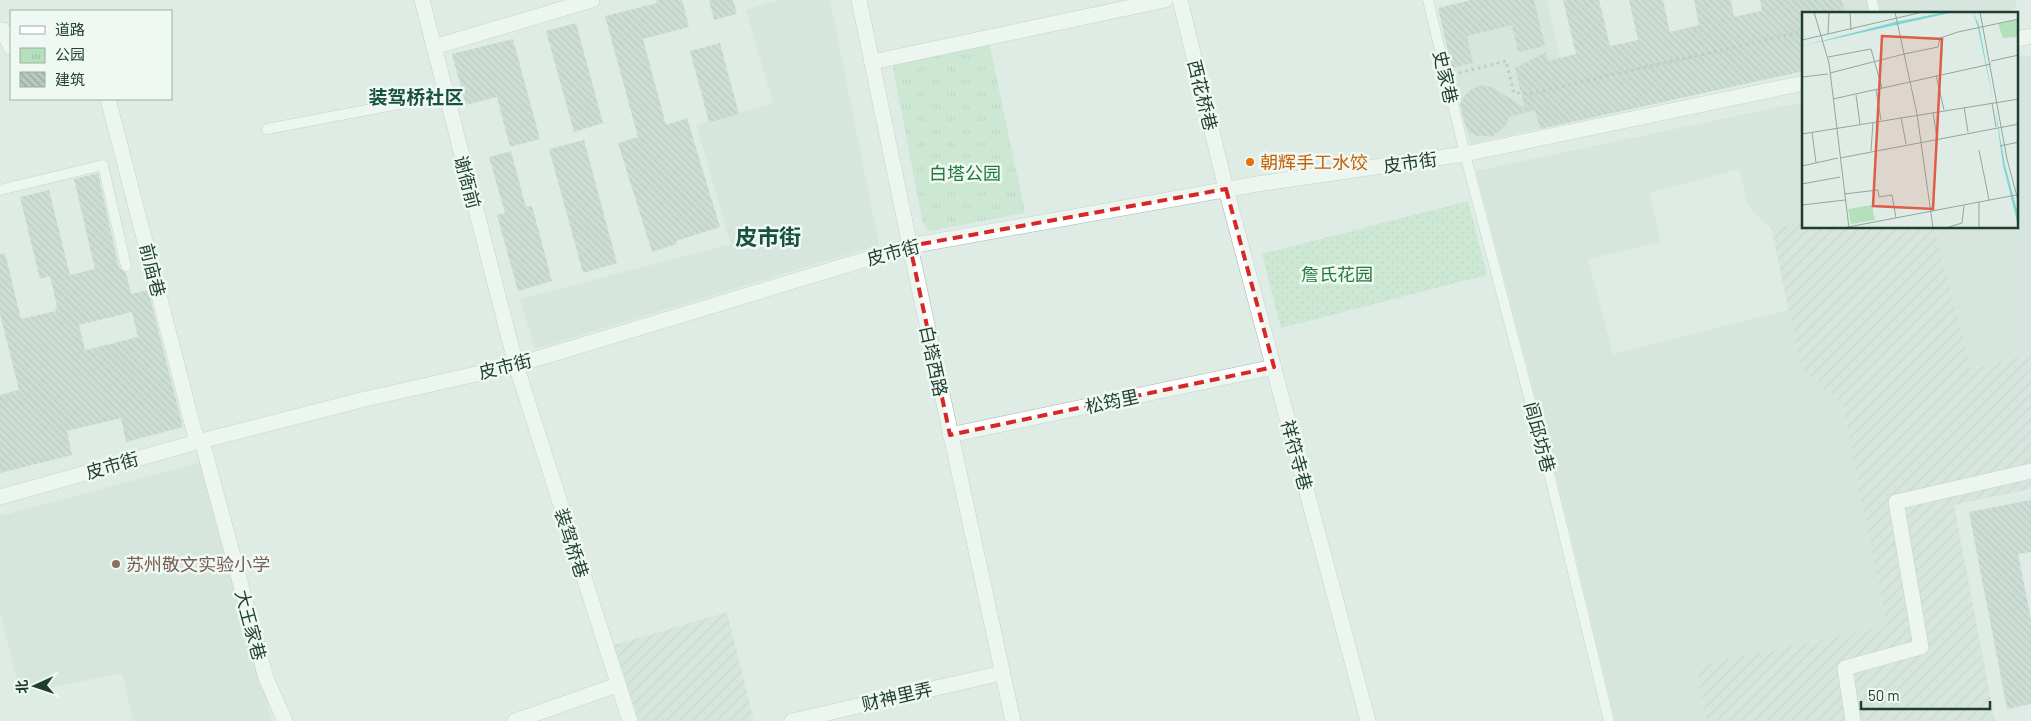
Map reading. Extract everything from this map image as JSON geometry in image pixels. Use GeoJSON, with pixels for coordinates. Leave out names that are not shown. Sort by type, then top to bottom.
{"type":"FeatureCollection","features":[{"type":"Feature","properties":{"kind":"street","name":"谢衙前"},"geometry":{"type":"LineString","coordinates":[[422,0],[516,365]]}},
{"type":"Feature","properties":{"kind":"street"},"geometry":{"type":"LineString","coordinates":[[434,47],[592,0]]}},
{"type":"Feature","properties":{"kind":"street","name":"白塔西路"},"geometry":{"type":"LineString","coordinates":[[859,0],[950,435],[1013,721]]}},
{"type":"Feature","properties":{"kind":"street"},"geometry":{"type":"LineString","coordinates":[[872,62],[1165,0]]}},
{"type":"Feature","properties":{"kind":"street","name":"西花桥巷"},"geometry":{"type":"LineString","coordinates":[[1180,0],[1226,189]]}},
{"type":"Feature","properties":{"kind":"street"},"geometry":{"type":"LineString","coordinates":[[0,30],[3,30],[10,46]]}},
{"type":"Feature","properties":{"kind":"street"},"geometry":{"type":"LineString","coordinates":[[2018,39],[2031,36]]}},
{"type":"Feature","properties":{"kind":"street","name":"皮市街"},"geometry":{"type":"LineString","coordinates":[[0,497],[199,441],[361,400],[516,365],[910,246],[1226,189],[1465,154],[1802,83]]}},
{"type":"Feature","properties":{"kind":"street","name":"前庙巷"},"geometry":{"type":"LineString","coordinates":[[108,100],[199,441]]}},
{"type":"Feature","properties":{"kind":"street","name":"祥符寺巷"},"geometry":{"type":"LineString","coordinates":[[1226,189],[1368,721]]}},
{"type":"Feature","properties":{"kind":"street","name":"装驾桥巷"},"geometry":{"type":"LineString","coordinates":[[516,365],[630,721]]}},
{"type":"Feature","properties":{"kind":"street","name":"松筠里"},"geometry":{"type":"LineString","coordinates":[[950,435],[1274,367]]}},
{"type":"Feature","properties":{"kind":"street","name":"大王家巷"},"geometry":{"type":"LineString","coordinates":[[199,441],[266,678],[285,721]]}},
{"type":"Feature","properties":{"kind":"street"},"geometry":{"type":"LineString","coordinates":[[1853,721],[1845,668],[1921,647],[1896,502],[2031,471]]}},
{"type":"Feature","properties":{"kind":"street","name":"财神里弄"},"geometry":{"type":"LineString","coordinates":[[792,721],[1002,673]]}},
{"type":"Feature","properties":{"kind":"street"},"geometry":{"type":"LineString","coordinates":[[515,721],[617,685]]}},
{"type":"Feature","properties":{"kind":"lane","name":"史家巷"},"geometry":{"type":"LineString","coordinates":[[1428,0],[1465,154]]}},
{"type":"Feature","properties":{"kind":"lane"},"geometry":{"type":"LineString","coordinates":[[267,129],[446,95]]}},
{"type":"Feature","properties":{"kind":"lane","name":"闾邱坊巷"},"geometry":{"type":"LineString","coordinates":[[1465,154],[1551,480],[1609,721]]}},
{"type":"Feature","properties":{"kind":"lane"},"geometry":{"type":"LineString","coordinates":[[0,190],[103,165],[126,266]]}},
{"type":"Feature","properties":{"kind":"path"},"geometry":{"type":"LineString","coordinates":[[1446,76],[1506,61],[1514,93],[1533,93],[1802,31]]}},
{"type":"Feature","properties":{"kind":"highlighted area"},"geometry":{"type":"Polygon","coordinates":[[[1226,189],[1274,367],[950,435],[910,246],[1226,189]]]}},
{"type":"Feature","properties":{"kind":"shaded area"},"geometry":{"type":"Polygon","coordinates":[[[780,0],[830,0],[879,245],[535,349],[520,299],[731,244],[696,125],[773,103],[746,10],[780,0]]]}},
{"type":"Feature","properties":{"kind":"shaded area"},"geometry":{"type":"Polygon","coordinates":[[[1475,0],[1547,0],[1560,58],[1807,0],[2016,0],[2017,5],[2011,12],[1802,12],[1802,71],[1470,144],[1438,8],[1475,0]]]}},
{"type":"Feature","properties":{"kind":"shaded area"},"geometry":{"type":"Polygon","coordinates":[[[2031,56],[2031,354],[1971,369],[1935,229],[2018,229],[2018,57],[2031,56]]]}},
{"type":"Feature","properties":{"kind":"shaded area"},"geometry":{"type":"Polygon","coordinates":[[[1802,102],[1802,222],[1771,228],[1748,206],[1739,169],[1649,193],[1661,242],[1588,259],[1613,354],[1788,310],[1801,368],[1842,403],[1887,626],[1696,666],[1707,721],[1615,721],[1559,486],[1476,171],[1802,102]]]}},
{"type":"Feature","properties":{"kind":"shaded area"},"geometry":{"type":"Polygon","coordinates":[[[1802,222],[1802,229],[1935,229],[1971,369],[2031,354],[2031,489],[1954,505],[1995,721],[1707,721],[1696,666],[1887,626],[1842,404],[1801,368],[1771,228],[1802,222]]]}},
{"type":"Feature","properties":{"kind":"shaded area","name":"苏州敬文实验小学"},"geometry":{"type":"Polygon","coordinates":[[[206,461],[272,721],[133,721],[122,673],[20,694],[0,611],[0,516],[206,461]]]}},
{"type":"Feature","properties":{"kind":"shaded area"},"geometry":{"type":"Polygon","coordinates":[[[727,612],[754,721],[639,721],[614,645],[727,612]]]}},
{"type":"Feature","properties":{"kind":"green space","name":"白塔公园"},"geometry":{"type":"Polygon","coordinates":[[[988,37],[1025,213],[929,231],[923,223],[891,58],[988,37]]]}},
{"type":"Feature","properties":{"kind":"green space","name":"詹氏花园"},"geometry":{"type":"Polygon","coordinates":[[[1468,201],[1487,275],[1281,328],[1262,254],[1468,201]]]}},
{"type":"Feature","properties":{"kind":"building"},"geometry":{"type":"Polygon","coordinates":[[[656,0],[682,0],[689,27],[643,39],[666,125],[687,118],[720,227],[676,241],[677,244],[652,252],[618,143],[638,137],[605,16],[657,3],[656,0]]]}},
{"type":"Feature","properties":{"kind":"building"},"geometry":{"type":"Polygon","coordinates":[[[709,0],[733,0],[737,14],[714,20],[709,0]]]}},
{"type":"Feature","properties":{"kind":"building"},"geometry":{"type":"Polygon","coordinates":[[[1471,0],[1534,0],[1545,46],[1518,52],[1512,25],[1467,36],[1473,63],[1452,68],[1438,8],[1471,0]]]}},
{"type":"Feature","properties":{"kind":"building"},"geometry":{"type":"Polygon","coordinates":[[[1563,0],[1599,0],[1610,46],[1638,40],[1629,0],[1663,0],[1670,32],[1699,25],[1694,0],[1731,0],[1734,17],[1762,11],[1760,0],[1842,0],[1845,12],[1802,12],[1802,71],[1540,129],[1535,110],[1509,117],[1506,125],[1493,136],[1477,136],[1470,133],[1466,128],[1460,105],[1469,91],[1481,85],[1494,88],[1525,108],[1515,68],[1546,52],[1548,61],[1576,54],[1563,0]]]}},
{"type":"Feature","properties":{"kind":"building"},"geometry":{"type":"Polygon","coordinates":[[[576,23],[603,123],[574,132],[546,31],[576,23]]]}},
{"type":"Feature","properties":{"kind":"building"},"geometry":{"type":"Polygon","coordinates":[[[513,39],[540,139],[510,147],[497,97],[466,105],[452,54],[513,39]]]}},
{"type":"Feature","properties":{"kind":"building"},"geometry":{"type":"Polygon","coordinates":[[[720,43],[739,114],[709,122],[690,51],[720,43]]]}},
{"type":"Feature","properties":{"kind":"building"},"geometry":{"type":"Polygon","coordinates":[[[584,140],[617,263],[583,273],[549,149],[584,140]]]}},
{"type":"Feature","properties":{"kind":"building"},"geometry":{"type":"Polygon","coordinates":[[[511,151],[526,207],[532,206],[552,281],[518,291],[497,215],[505,213],[489,157],[511,151]]]}},
{"type":"Feature","properties":{"kind":"building"},"geometry":{"type":"Polygon","coordinates":[[[98,173],[119,268],[126,273],[131,294],[148,290],[183,427],[126,442],[121,418],[67,431],[72,455],[0,473],[0,395],[19,390],[0,314],[0,254],[5,253],[21,319],[56,311],[55,307],[57,307],[50,276],[40,279],[20,197],[49,190],[70,275],[95,269],[74,179],[98,173]],[[132,312],[79,325],[85,350],[138,337],[132,312]]]}},
{"type":"Feature","properties":{"kind":"building"},"geometry":{"type":"Polygon","coordinates":[[[2031,500],[2031,552],[2018,554],[2031,619],[2031,704],[2007,709],[1969,512],[2031,500]]]}},
{"type":"Feature","properties":{"kind":"place","name":"朝辉手工水饺"},"geometry":{"type":"Point","coordinates":[1250,162]}},
{"type":"Feature","properties":{"kind":"place","name":"苏州敬文实验小学"},"geometry":{"type":"Point","coordinates":[116,564]}},
{"type":"Feature","properties":{"kind":"district","name":"装驾桥社区"},"geometry":{"type":"Point","coordinates":[416,96]}},
{"type":"Feature","properties":{"kind":"district","name":"皮市街"},"geometry":{"type":"Point","coordinates":[768,236]}}]}
